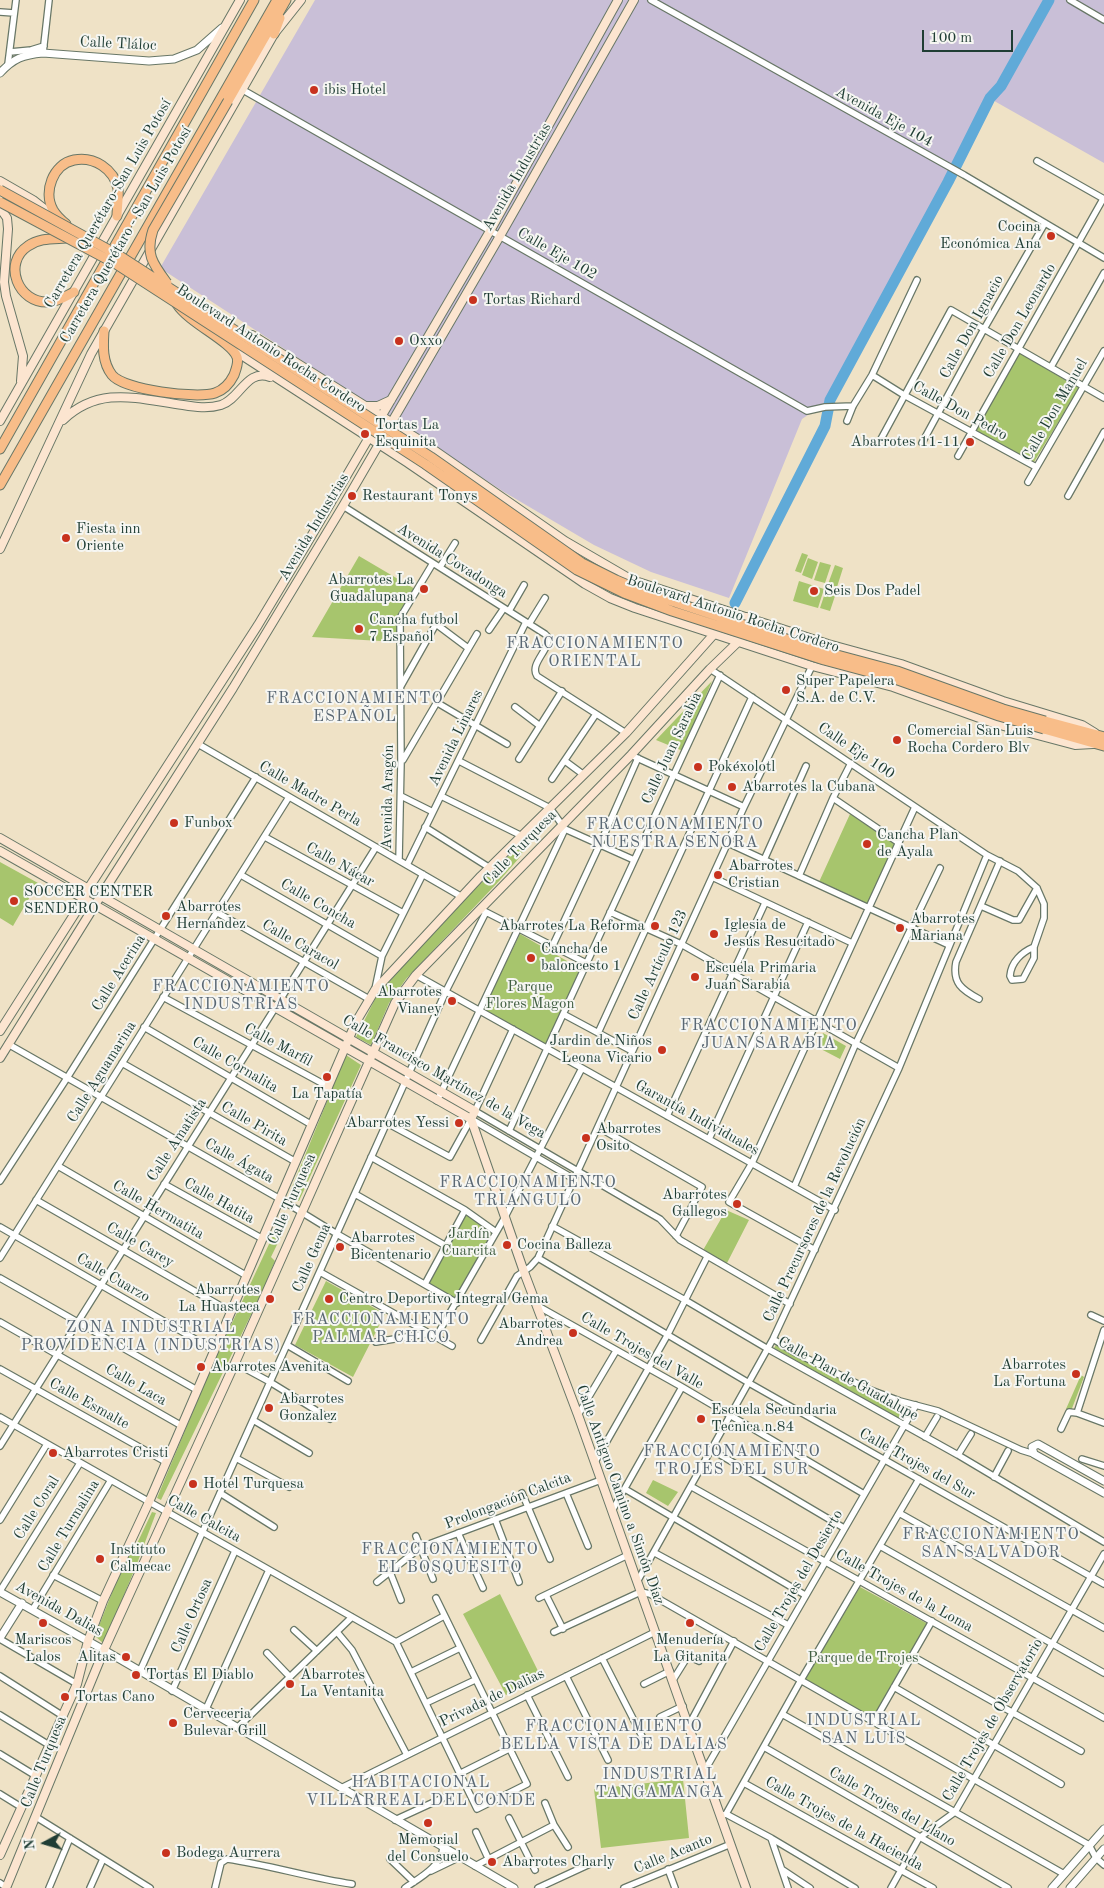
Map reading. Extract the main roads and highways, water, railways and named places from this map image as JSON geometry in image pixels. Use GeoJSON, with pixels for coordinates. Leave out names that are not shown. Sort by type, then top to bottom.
{"type":"FeatureCollection","features":[{"type":"Feature","properties":{"kind":"highway","name":"Carretera Querétaro - San Luis Potosí"},"geometry":{"type":"LineString","coordinates":[[0,450],[254,0]]}},
{"type":"Feature","properties":{"kind":"highway","name":"Carretera Querétaro - San Luis Potosí"},"geometry":{"type":"LineString","coordinates":[[0,485],[277,0]]}},
{"type":"Feature","properties":{"kind":"highway"},"geometry":{"type":"LineString","coordinates":[[274,34],[286,0]]}},
{"type":"Feature","properties":{"kind":"highway"},"geometry":{"type":"LineString","coordinates":[[171,289],[150,258],[150,239],[153,230],[286,0]]}},
{"type":"Feature","properties":{"kind":"highway"},"geometry":{"type":"LineString","coordinates":[[71,230],[52,209],[49,192],[51,182],[57,170],[74,160],[92,161],[104,166],[112,175],[118,188],[117,216]]}},
{"type":"Feature","properties":{"kind":"highway","name":"Boulevard Antonio Rocha Cordero"},"geometry":{"type":"LineString","coordinates":[[0,190],[120,256],[431,457],[582,562],[616,580],[675,602],[826,652],[897,671],[1045,725]]}},
{"type":"Feature","properties":{"kind":"highway","name":"Boulevard Antonio Rocha Cordero"},"geometry":{"type":"LineString","coordinates":[[0,202],[116,264],[425,464],[577,570],[611,588],[639,600],[824,660],[896,679],[999,716],[1045,725],[1101,741]]}},
{"type":"Feature","properties":{"kind":"highway"},"geometry":{"type":"LineString","coordinates":[[66,238],[38,241],[29,246],[17,260],[14,271],[16,282],[22,291],[30,297],[49,302],[74,292]]}},
{"type":"Feature","properties":{"kind":"highway"},"geometry":{"type":"LineString","coordinates":[[104,331],[102,346],[105,363],[112,376],[121,383],[134,387],[187,394],[205,395],[216,393],[226,387],[233,378],[238,366],[237,356],[230,348],[182,313],[177,304]]}},
{"type":"Feature","properties":{"kind":"main road","name":"Carretera Querétaro-San Luis Potosí"},"geometry":{"type":"LineString","coordinates":[[0,421],[240,0]]}},
{"type":"Feature","properties":{"kind":"main road"},"geometry":{"type":"LineString","coordinates":[[0,549],[91,354],[274,34],[301,0]]}},
{"type":"Feature","properties":{"kind":"main road","name":"Avenida Industrias"},"geometry":{"type":"LineString","coordinates":[[0,1031],[84,899],[88,889],[258,626],[490,231],[618,0]]}},
{"type":"Feature","properties":{"kind":"main road","name":"Avenida Industrias"},"geometry":{"type":"LineString","coordinates":[[0,1058],[233,688],[401,406],[634,0]]}},
{"type":"Feature","properties":{"kind":"main road"},"geometry":{"type":"LineString","coordinates":[[0,181],[33,200],[71,230]]}},
{"type":"Feature","properties":{"kind":"main road"},"geometry":{"type":"LineString","coordinates":[[0,208],[7,218],[8,229],[4,282],[6,296],[23,356],[20,386]]}},
{"type":"Feature","properties":{"kind":"main road","name":"Boulevard Antonio Rocha Cordero"},"geometry":{"type":"LineString","coordinates":[[240,334],[252,335],[421,441],[492,492],[586,554],[632,580],[836,646],[901,664],[1003,701],[1082,725],[1101,741]]}},
{"type":"Feature","properties":{"kind":"main road","name":"Boulevard Antonio Rocha Cordero"},"geometry":{"type":"LineString","coordinates":[[230,348],[393,453],[585,584],[622,603],[812,666],[893,687],[996,724],[1075,745],[1101,741]]}},
{"type":"Feature","properties":{"kind":"main road"},"geometry":{"type":"LineString","coordinates":[[60,423],[76,409],[98,399],[122,397],[209,407],[222,405],[234,398],[254,376],[263,375],[284,383]]}},
{"type":"Feature","properties":{"kind":"main road"},"geometry":{"type":"LineString","coordinates":[[360,404],[368,407],[378,406],[388,402],[395,394]]}},
{"type":"Feature","properties":{"kind":"main road"},"geometry":{"type":"LineString","coordinates":[[349,426],[360,425],[365,420],[366,412],[360,404]]}},
{"type":"Feature","properties":{"kind":"main road"},"geometry":{"type":"LineString","coordinates":[[401,406],[399,422],[406,432]]}},
{"type":"Feature","properties":{"kind":"main road"},"geometry":{"type":"LineString","coordinates":[[349,426],[361,440],[362,446],[358,457]]}},
{"type":"Feature","properties":{"kind":"main road"},"geometry":{"type":"LineString","coordinates":[[408,463],[401,455],[401,446],[409,440],[421,441]]}},
{"type":"Feature","properties":{"kind":"main road"},"geometry":{"type":"LineString","coordinates":[[370,459],[381,454],[393,453]]}},
{"type":"Feature","properties":{"kind":"main road"},"geometry":{"type":"LineString","coordinates":[[690,625],[700,623],[705,617],[705,609],[698,602]]}},
{"type":"Feature","properties":{"kind":"main road","name":"Calle Turquesa"},"geometry":{"type":"LineString","coordinates":[[0,1855],[3,1840],[36,1776],[77,1684],[88,1641],[103,1601],[149,1502],[349,1038],[369,999],[375,990],[490,868],[626,733],[715,633],[724,610]]}},
{"type":"Feature","properties":{"kind":"main road","name":"Calle Turquesa"},"geometry":{"type":"LineString","coordinates":[[6,1888],[104,1650],[235,1364],[395,1003],[416,975],[635,756],[710,668],[739,641],[747,617]]}},
{"type":"Feature","properties":{"kind":"main road"},"geometry":{"type":"LineString","coordinates":[[258,626],[267,631]]}},
{"type":"Feature","properties":{"kind":"main road"},"geometry":{"type":"LineString","coordinates":[[766,651],[760,646],[758,635],[765,626],[774,626]]}},
{"type":"Feature","properties":{"kind":"main road"},"geometry":{"type":"LineString","coordinates":[[223,680],[233,688]]}},
{"type":"Feature","properties":{"kind":"main road"},"geometry":{"type":"LineString","coordinates":[[210,700],[213,720]]}},
{"type":"Feature","properties":{"kind":"main road"},"geometry":{"type":"LineString","coordinates":[[195,723],[192,731],[194,740],[198,744]]}},
{"type":"Feature","properties":{"kind":"main road"},"geometry":{"type":"LineString","coordinates":[[148,796],[155,803],[155,811]]}},
{"type":"Feature","properties":{"kind":"main road","name":"Calle Francisco Martínez de la Vega"},"geometry":{"type":"LineString","coordinates":[[0,838],[349,1038],[370,1057],[405,1082],[470,1120],[475,1111],[408,1074],[370,1057],[345,1048],[0,851]]}},
{"type":"Feature","properties":{"kind":"main road"},"geometry":{"type":"LineString","coordinates":[[43,875],[48,866]]}},
{"type":"Feature","properties":{"kind":"main road","name":"Calle Antiguo Camino a Simón Díaz"},"geometry":{"type":"LineString","coordinates":[[470,1120],[705,1770],[724,1815],[731,1844],[746,1888]]}},
{"type":"Feature","properties":{"kind":"waterway"},"geometry":{"type":"LineString","coordinates":[[735,603],[825,426],[830,400],[948,182],[990,98],[1001,86],[1049,0]]}},
{"type":"Feature","properties":{"kind":"place","name":"ibis Hotel"},"geometry":{"type":"Point","coordinates":[314,90]}},
{"type":"Feature","properties":{"kind":"place","name":"Cocina Económica Ana"},"geometry":{"type":"Point","coordinates":[1051,236]}},
{"type":"Feature","properties":{"kind":"place","name":"Tortas Richard"},"geometry":{"type":"Point","coordinates":[473,300]}},
{"type":"Feature","properties":{"kind":"place","name":"Oxxo"},"geometry":{"type":"Point","coordinates":[399,341]}},
{"type":"Feature","properties":{"kind":"place","name":"Tortas La Esquinita"},"geometry":{"type":"Point","coordinates":[365,434]}},
{"type":"Feature","properties":{"kind":"place","name":"Abarrotes 11-11"},"geometry":{"type":"Point","coordinates":[970,442]}},
{"type":"Feature","properties":{"kind":"place","name":"Restaurant Tonys"},"geometry":{"type":"Point","coordinates":[352,496]}},
{"type":"Feature","properties":{"kind":"place","name":"Fiesta inn Oriente"},"geometry":{"type":"Point","coordinates":[66,538]}},
{"type":"Feature","properties":{"kind":"place","name":"Abarrotes La Guadalupana"},"geometry":{"type":"Point","coordinates":[424,589]}},
{"type":"Feature","properties":{"kind":"place","name":"Seis Dos Padel"},"geometry":{"type":"Point","coordinates":[814,591]}},
{"type":"Feature","properties":{"kind":"place","name":"Cancha futbol 7 Español"},"geometry":{"type":"Point","coordinates":[359,629]}},
{"type":"Feature","properties":{"kind":"place","name":"Super Papelera S.A. de C.V."},"geometry":{"type":"Point","coordinates":[786,690]}},
{"type":"Feature","properties":{"kind":"place","name":"Comercial San Luis Rocha Cordero Blv"},"geometry":{"type":"Point","coordinates":[897,740]}},
{"type":"Feature","properties":{"kind":"place","name":"Pokéxolotl"},"geometry":{"type":"Point","coordinates":[698,767]}},
{"type":"Feature","properties":{"kind":"place","name":"Abarrotes la Cubana"},"geometry":{"type":"Point","coordinates":[732,787]}},
{"type":"Feature","properties":{"kind":"place","name":"Funbox"},"geometry":{"type":"Point","coordinates":[174,823]}},
{"type":"Feature","properties":{"kind":"place","name":"Cancha Plan de Ayala"},"geometry":{"type":"Point","coordinates":[867,844]}},
{"type":"Feature","properties":{"kind":"place","name":"Abarrotes Cristian"},"geometry":{"type":"Point","coordinates":[718,875]}},
{"type":"Feature","properties":{"kind":"place","name":"SOCCER CENTER SENDERO"},"geometry":{"type":"Point","coordinates":[14,901]}},
{"type":"Feature","properties":{"kind":"place","name":"Abarrotes Hernandez"},"geometry":{"type":"Point","coordinates":[166,916]}},
{"type":"Feature","properties":{"kind":"place","name":"Abarrotes La Reforma"},"geometry":{"type":"Point","coordinates":[655,926]}},
{"type":"Feature","properties":{"kind":"place","name":"Abarrotes Mariana"},"geometry":{"type":"Point","coordinates":[900,928]}},
{"type":"Feature","properties":{"kind":"place","name":"Iglesia de Jesús Resucitado"},"geometry":{"type":"Point","coordinates":[714,934]}},
{"type":"Feature","properties":{"kind":"place","name":"Cancha de baloncesto 1"},"geometry":{"type":"Point","coordinates":[531,958]}},
{"type":"Feature","properties":{"kind":"place","name":"Escuela Primaria Juan Sarabia"},"geometry":{"type":"Point","coordinates":[695,977]}},
{"type":"Feature","properties":{"kind":"place","name":"Abarrotes Vianey"},"geometry":{"type":"Point","coordinates":[452,1001]}},
{"type":"Feature","properties":{"kind":"place","name":"Jardin de Niños Leona Vicario"},"geometry":{"type":"Point","coordinates":[662,1050]}},
{"type":"Feature","properties":{"kind":"place","name":"La Tapatía"},"geometry":{"type":"Point","coordinates":[327,1077]}},
{"type":"Feature","properties":{"kind":"place","name":"Abarrotes Yessi"},"geometry":{"type":"Point","coordinates":[459,1123]}},
{"type":"Feature","properties":{"kind":"place","name":"Abarrotes Osito"},"geometry":{"type":"Point","coordinates":[586,1138]}},
{"type":"Feature","properties":{"kind":"place","name":"Abarrotes Gallegos"},"geometry":{"type":"Point","coordinates":[737,1204]}},
{"type":"Feature","properties":{"kind":"place","name":"Cocina Balleza"},"geometry":{"type":"Point","coordinates":[507,1245]}},
{"type":"Feature","properties":{"kind":"place","name":"Abarrotes Bicentenario"},"geometry":{"type":"Point","coordinates":[340,1247]}},
{"type":"Feature","properties":{"kind":"place","name":"Abarrotes La Huasteca"},"geometry":{"type":"Point","coordinates":[270,1299]}},
{"type":"Feature","properties":{"kind":"place","name":"Centro Deportivo Integral Gema"},"geometry":{"type":"Point","coordinates":[329,1299]}},
{"type":"Feature","properties":{"kind":"place","name":"Abarrotes Andrea"},"geometry":{"type":"Point","coordinates":[573,1333]}},
{"type":"Feature","properties":{"kind":"place","name":"Abarrotes Avenita"},"geometry":{"type":"Point","coordinates":[201,1367]}},
{"type":"Feature","properties":{"kind":"place","name":"Abarrotes La Fortuna"},"geometry":{"type":"Point","coordinates":[1076,1374]}},
{"type":"Feature","properties":{"kind":"place","name":"Abarrotes Gonzalez"},"geometry":{"type":"Point","coordinates":[269,1408]}},
{"type":"Feature","properties":{"kind":"place","name":"Escuela Secundaria Tecnica n.84"},"geometry":{"type":"Point","coordinates":[701,1419]}},
{"type":"Feature","properties":{"kind":"place","name":"Abarrotes Cristi"},"geometry":{"type":"Point","coordinates":[53,1453]}},
{"type":"Feature","properties":{"kind":"place","name":"Hotel Turquesa"},"geometry":{"type":"Point","coordinates":[193,1484]}},
{"type":"Feature","properties":{"kind":"place","name":"Instituto Calmecac"},"geometry":{"type":"Point","coordinates":[100,1559]}},
{"type":"Feature","properties":{"kind":"place","name":"Mariscos Lalos"},"geometry":{"type":"Point","coordinates":[43,1623]}},
{"type":"Feature","properties":{"kind":"place","name":"Menudería La Gitanita"},"geometry":{"type":"Point","coordinates":[690,1623]}},
{"type":"Feature","properties":{"kind":"place","name":"Alitas"},"geometry":{"type":"Point","coordinates":[126,1657]}},
{"type":"Feature","properties":{"kind":"place","name":"Tortas El Diablo"},"geometry":{"type":"Point","coordinates":[136,1675]}},
{"type":"Feature","properties":{"kind":"place","name":"Abarrotes La Ventanita"},"geometry":{"type":"Point","coordinates":[290,1684]}},
{"type":"Feature","properties":{"kind":"place","name":"Tortas Cano"},"geometry":{"type":"Point","coordinates":[65,1697]}},
{"type":"Feature","properties":{"kind":"place","name":"Cerveceria Bulevar Grill"},"geometry":{"type":"Point","coordinates":[173,1723]}},
{"type":"Feature","properties":{"kind":"place","name":"Memorial del Consuelo"},"geometry":{"type":"Point","coordinates":[428,1823]}},
{"type":"Feature","properties":{"kind":"place","name":"Bodega Aurrera"},"geometry":{"type":"Point","coordinates":[166,1853]}},
{"type":"Feature","properties":{"kind":"place","name":"Abarrotes Charly"},"geometry":{"type":"Point","coordinates":[492,1862]}},
{"type":"Feature","properties":{"kind":"district","name":"FRACCIONAMIENTO ORIENTAL"},"geometry":{"type":"Point","coordinates":[595,653]}},
{"type":"Feature","properties":{"kind":"district","name":"FRACCIONAMIENTO ESPAÑOL"},"geometry":{"type":"Point","coordinates":[355,708]}},
{"type":"Feature","properties":{"kind":"district","name":"FRACCIONAMIENTO NUESTRA SEÑORA"},"geometry":{"type":"Point","coordinates":[675,834]}},
{"type":"Feature","properties":{"kind":"district","name":"FRACCIONAMIENTO INDUSTRIAS"},"geometry":{"type":"Point","coordinates":[241,996]}},
{"type":"Feature","properties":{"kind":"district","name":"FRACCIONAMIENTO JUAN SARABIA"},"geometry":{"type":"Point","coordinates":[769,1035]}},
{"type":"Feature","properties":{"kind":"district","name":"FRACCIONAMIENTO TRIÁNGULO"},"geometry":{"type":"Point","coordinates":[528,1192]}},
{"type":"Feature","properties":{"kind":"district","name":"FRACCIONAMIENTO PALMAR CHICO"},"geometry":{"type":"Point","coordinates":[381,1329]}},
{"type":"Feature","properties":{"kind":"district","name":"ZONA INDUSTRIAL PROVIDENCIA (INDUSTRIAS)"},"geometry":{"type":"Point","coordinates":[151,1337]}},
{"type":"Feature","properties":{"kind":"district","name":"FRACCIONAMIENTO TROJES DEL SUR"},"geometry":{"type":"Point","coordinates":[732,1461]}},
{"type":"Feature","properties":{"kind":"district","name":"FRACCIONAMIENTO SAN SALVADOR"},"geometry":{"type":"Point","coordinates":[991,1544]}},
{"type":"Feature","properties":{"kind":"district","name":"FRACCIONAMIENTO EL BOSQUESITO"},"geometry":{"type":"Point","coordinates":[450,1559]}},
{"type":"Feature","properties":{"kind":"district","name":"INDUSTRIAL SAN LUIS"},"geometry":{"type":"Point","coordinates":[864,1730]}},
{"type":"Feature","properties":{"kind":"district","name":"FRACCIONAMIENTO BELLA VISTA DE DALIAS"},"geometry":{"type":"Point","coordinates":[614,1736]}},
{"type":"Feature","properties":{"kind":"district","name":"INDUSTRIAL TANGAMANGA"},"geometry":{"type":"Point","coordinates":[660,1784]}},
{"type":"Feature","properties":{"kind":"district","name":"HABITACIONAL VILLARREAL DEL CONDE"},"geometry":{"type":"Point","coordinates":[421,1792]}},
{"type":"Feature","properties":{"kind":"park label","name":"Parque Flores Magon"},"geometry":{"type":"Point","coordinates":[530,996]}},
{"type":"Feature","properties":{"kind":"park label","name":"Jardín Cuarcita"},"geometry":{"type":"Point","coordinates":[469,1242]}},
{"type":"Feature","properties":{"kind":"park label","name":"Parque de Trojes"},"geometry":{"type":"Point","coordinates":[863,1658]}}]}
